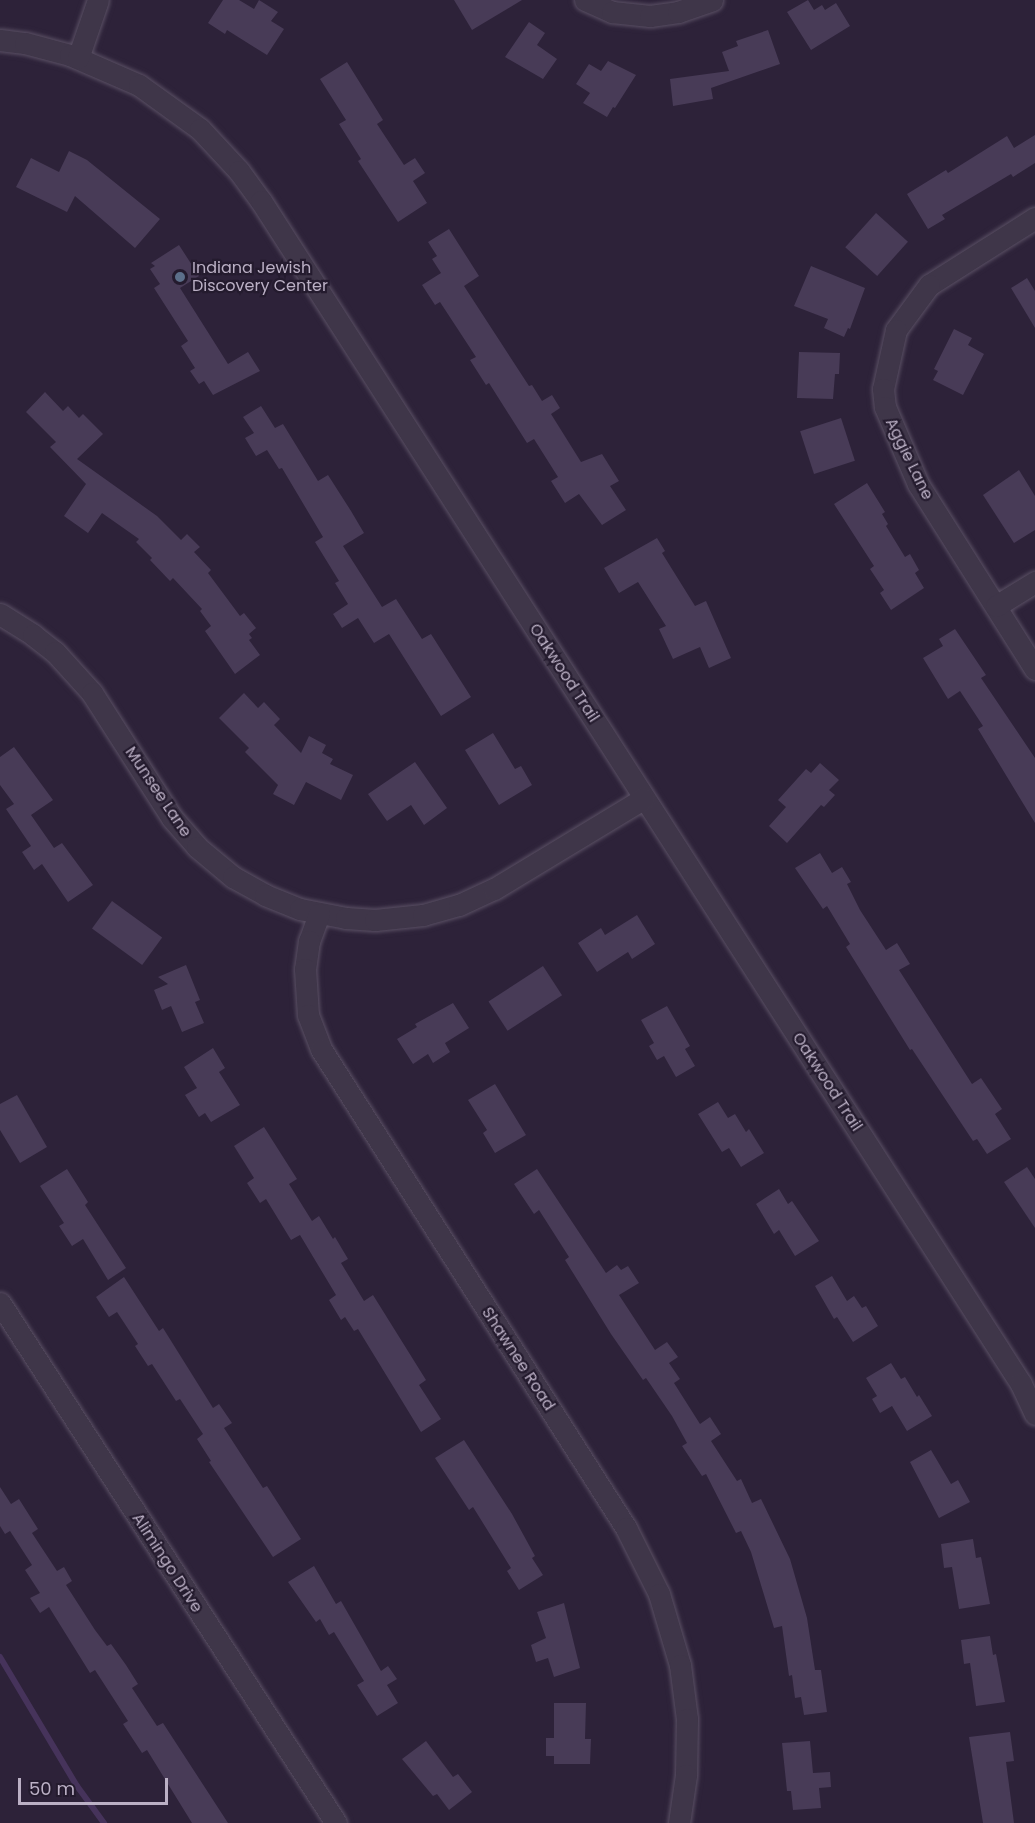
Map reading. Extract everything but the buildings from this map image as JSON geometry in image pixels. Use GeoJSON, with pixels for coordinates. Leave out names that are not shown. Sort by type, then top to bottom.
{"type":"FeatureCollection","features":[{"type":"Feature","properties":{"kind":"street"},"geometry":{"type":"LineString","coordinates":[[78,58],[98,0]]}},
{"type":"Feature","properties":{"kind":"street"},"geometry":{"type":"LineString","coordinates":[[585,0],[612,12],[650,16],[678,12],[711,0]]}},
{"type":"Feature","properties":{"kind":"street","name":"Oakwood Trail"},"geometry":{"type":"LineString","coordinates":[[0,40],[44,47],[78,58],[139,85],[163,100],[207,136],[239,171],[274,221],[1021,1384],[1035,1414]]}},
{"type":"Feature","properties":{"kind":"street","name":"Aggie Lane"},"geometry":{"type":"LineString","coordinates":[[1035,218],[929,285],[896,330],[883,389],[885,407],[918,484],[1035,669]]}},
{"type":"Feature","properties":{"kind":"street"},"geometry":{"type":"LineString","coordinates":[[996,606],[1035,582]]}},
{"type":"Feature","properties":{"kind":"street","name":"Munsee Lane"},"geometry":{"type":"LineString","coordinates":[[0,614],[55,652],[92,693],[172,818],[197,847],[233,877],[265,896],[319,914],[346,918],[394,919],[459,905],[494,889],[644,798]]}},
{"type":"Feature","properties":{"kind":"street","name":"Shawnee Road"},"geometry":{"type":"LineString","coordinates":[[319,914],[309,941],[305,969],[308,1014],[321,1049],[626,1528],[659,1594],[678,1655],[687,1719],[686,1775],[679,1823]]}},
{"type":"Feature","properties":{"kind":"street","name":"Alimingo Drive"},"geometry":{"type":"LineString","coordinates":[[0,1302],[336,1823]]}},
{"type":"Feature","properties":{"kind":"waterway"},"geometry":{"type":"LineString","coordinates":[[0,1657],[77,1786],[104,1823]]}},
{"type":"Feature","properties":{"kind":"place","name":"Indiana Jewish Discovery Center"},"geometry":{"type":"Point","coordinates":[180,277]}}]}
